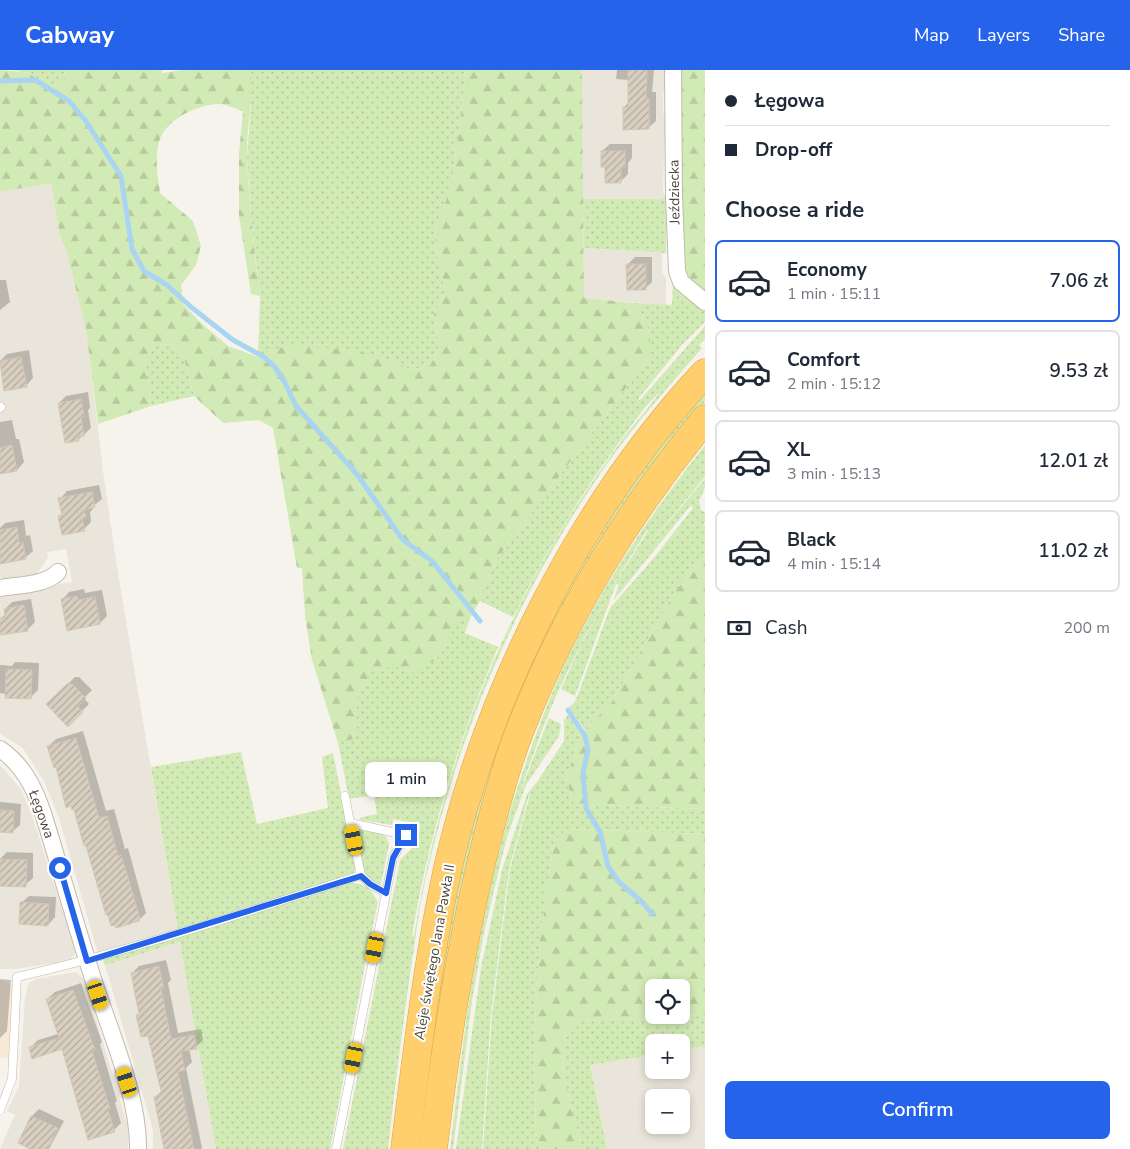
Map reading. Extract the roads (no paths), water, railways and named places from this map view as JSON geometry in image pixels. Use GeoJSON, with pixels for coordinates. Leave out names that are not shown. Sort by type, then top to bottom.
{"type":"FeatureCollection","features":[{"type":"Feature","properties":{"kind":"highway","name":"Aleje świętego Jana Pawła II"},"geometry":{"type":"LineString","coordinates":[[405,1149],[418,1045],[438,917],[468,791],[495,716],[527,641],[577,545],[651,436],[705,373]]}},
{"type":"Feature","properties":{"kind":"highway","name":"Aleje świętego Jana Pawła II"},"geometry":{"type":"LineString","coordinates":[[433,1149],[446,1048],[468,922],[497,799],[521,726],[554,651],[578,603],[604,559],[639,504],[674,456],[705,419]]}},
{"type":"Feature","properties":{"kind":"street","name":"Jeździecka"},"geometry":{"type":"LineString","coordinates":[[673,70],[674,196],[677,271],[681,282],[705,302]]}},
{"type":"Feature","properties":{"kind":"street"},"geometry":{"type":"LineString","coordinates":[[0,588],[45,580],[58,572]]}},
{"type":"Feature","properties":{"kind":"street","name":"Łęgowa"},"geometry":{"type":"LineString","coordinates":[[0,749],[19,765],[36,794],[132,1102],[137,1129],[138,1149]]}},
{"type":"Feature","properties":{"kind":"lane"},"geometry":{"type":"LineString","coordinates":[[345,796],[361,876],[370,884],[386,893]]}},
{"type":"Feature","properties":{"kind":"lane"},"geometry":{"type":"LineString","coordinates":[[336,1149],[393,858],[406,835],[350,822]]}},
{"type":"Feature","properties":{"kind":"lane"},"geometry":{"type":"LineString","coordinates":[[0,1110],[12,1080],[17,977],[87,961],[361,876]]}},
{"type":"Feature","properties":{"kind":"waterway"},"geometry":{"type":"LineString","coordinates":[[0,81],[35,80],[69,101],[85,120],[121,176],[132,249],[144,271],[167,285],[191,307],[233,340],[264,357],[274,366],[284,381],[296,406],[356,473],[403,540],[432,561],[480,621]]}},
{"type":"Feature","properties":{"kind":"waterway"},"geometry":{"type":"LineString","coordinates":[[568,710],[585,736],[588,750],[583,773],[586,808],[600,832],[608,866],[618,881],[643,903],[652,914]]}}]}
